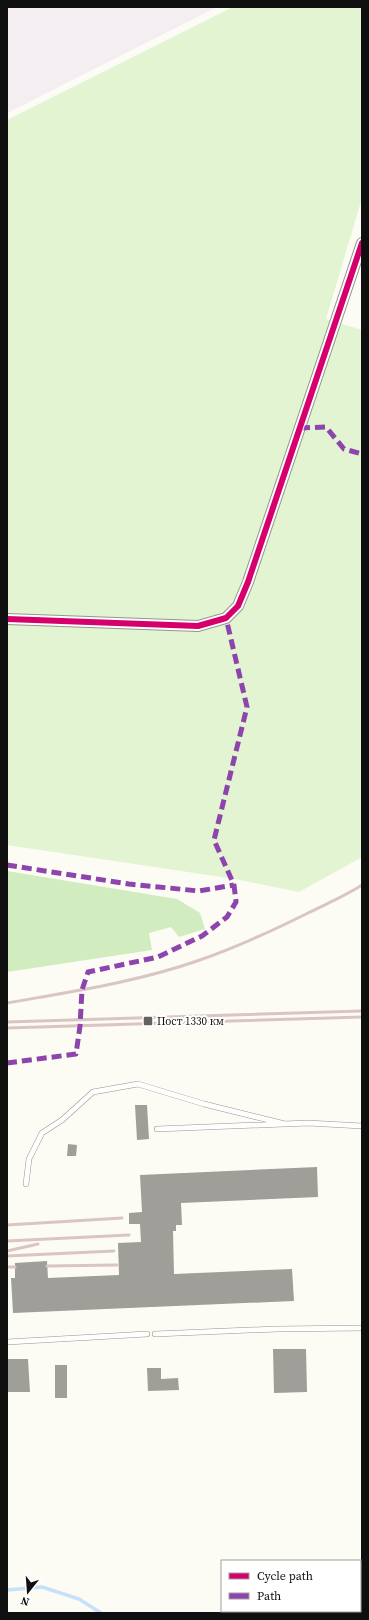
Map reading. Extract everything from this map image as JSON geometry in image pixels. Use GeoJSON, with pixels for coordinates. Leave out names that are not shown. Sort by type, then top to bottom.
{"type":"FeatureCollection","features":[{"type":"Feature","properties":{"kind":"street"},"geometry":{"type":"LineString","coordinates":[[7,619],[198,626],[226,618],[238,606],[248,582],[362,243]]}},
{"type":"Feature","properties":{"kind":"lane"},"geometry":{"type":"LineString","coordinates":[[26,1184],[29,1159],[42,1133],[62,1120],[93,1092],[138,1084],[204,1104],[285,1124]]}},
{"type":"Feature","properties":{"kind":"lane"},"geometry":{"type":"LineString","coordinates":[[157,1129],[308,1123],[362,1126]]}},
{"type":"Feature","properties":{"kind":"lane"},"geometry":{"type":"LineString","coordinates":[[155,1334],[276,1329],[362,1328]]}},
{"type":"Feature","properties":{"kind":"lane"},"geometry":{"type":"LineString","coordinates":[[7,1342],[147,1334]]}},
{"type":"Feature","properties":{"kind":"shaded area"},"geometry":{"type":"Polygon","coordinates":[[[7,7],[217,7],[7,113],[7,7]]]}},
{"type":"Feature","properties":{"kind":"green space"},"geometry":{"type":"Polygon","coordinates":[[[233,7],[362,7],[362,198],[326,319],[362,330],[362,857],[299,892],[235,879],[7,845],[7,120],[233,7]]]}},
{"type":"Feature","properties":{"kind":"green space"},"geometry":{"type":"Polygon","coordinates":[[[7,871],[177,899],[200,913],[205,929],[179,937],[171,927],[149,933],[152,950],[7,972],[7,871]]]}},
{"type":"Feature","properties":{"kind":"building"},"geometry":{"type":"Polygon","coordinates":[[[135,1105],[147,1105],[149,1139],[137,1140],[135,1105]]]}},
{"type":"Feature","properties":{"kind":"building"},"geometry":{"type":"Polygon","coordinates":[[[68,1144],[77,1145],[76,1156],[67,1156],[68,1144]]]}},
{"type":"Feature","properties":{"kind":"building"},"geometry":{"type":"Polygon","coordinates":[[[317,1167],[318,1197],[181,1203],[182,1225],[176,1225],[176,1231],[173,1231],[174,1274],[292,1269],[294,1301],[13,1313],[11,1278],[15,1278],[15,1263],[47,1261],[48,1278],[119,1275],[118,1243],[141,1242],[140,1224],[129,1224],[129,1213],[142,1212],[140,1175],[317,1167]]]}},
{"type":"Feature","properties":{"kind":"building"},"geometry":{"type":"Polygon","coordinates":[[[273,1349],[306,1349],[307,1392],[274,1393],[273,1349]]]}},
{"type":"Feature","properties":{"kind":"building"},"geometry":{"type":"Polygon","coordinates":[[[7,1359],[28,1359],[30,1392],[7,1392],[7,1359]]]}},
{"type":"Feature","properties":{"kind":"building"},"geometry":{"type":"Polygon","coordinates":[[[55,1365],[67,1365],[67,1398],[55,1398],[55,1365]]]}},
{"type":"Feature","properties":{"kind":"building"},"geometry":{"type":"Polygon","coordinates":[[[147,1368],[161,1368],[161,1379],[178,1378],[179,1390],[148,1391],[147,1368]]]}},
{"type":"Feature","properties":{"kind":"waterway"},"geometry":{"type":"LineString","coordinates":[[7,1590],[42,1587],[79,1599],[101,1613]]}},
{"type":"Feature","properties":{"kind":"railway"},"geometry":{"type":"LineString","coordinates":[[7,1003],[127,981],[197,961],[267,933],[349,893],[362,885]]}},
{"type":"Feature","properties":{"kind":"railway"},"geometry":{"type":"LineString","coordinates":[[7,1022],[362,1011]]}},
{"type":"Feature","properties":{"kind":"railway"},"geometry":{"type":"LineString","coordinates":[[7,1028],[362,1017]]}},
{"type":"Feature","properties":{"kind":"railway"},"geometry":{"type":"LineString","coordinates":[[7,1225],[122,1218]]}},
{"type":"Feature","properties":{"kind":"railway"},"geometry":{"type":"LineString","coordinates":[[7,1241],[129,1235]]}},
{"type":"Feature","properties":{"kind":"railway"},"geometry":{"type":"LineString","coordinates":[[7,1251],[38,1244]]}},
{"type":"Feature","properties":{"kind":"railway"},"geometry":{"type":"LineString","coordinates":[[7,1256],[114,1251]]}},
{"type":"Feature","properties":{"kind":"railway"},"geometry":{"type":"LineString","coordinates":[[47,1266],[117,1265]]}},
{"type":"Feature","properties":{"kind":"railway"},"geometry":{"type":"LineString","coordinates":[[7,1267],[15,1267]]}},
{"type":"Feature","properties":{"kind":"marked path"},"geometry":{"type":"LineString","coordinates":[[300,428],[326,427],[344,449],[362,454]]}},
{"type":"Feature","properties":{"kind":"marked path"},"geometry":{"type":"LineString","coordinates":[[7,1063],[76,1054],[80,1026],[82,990],[88,972],[158,957],[202,936],[227,917],[236,902],[234,885],[214,840],[247,707],[226,618]]}},
{"type":"Feature","properties":{"kind":"marked path"},"geometry":{"type":"LineString","coordinates":[[7,865],[129,884],[199,891],[234,885]]}},
{"type":"Feature","properties":{"kind":"cycle path"},"geometry":{"type":"LineString","coordinates":[[7,619],[198,626],[226,618],[238,606],[248,582],[362,243]]}},
{"type":"Feature","properties":{"kind":"place","name":"Пост 1330 км"},"geometry":{"type":"Point","coordinates":[148,1021]}}]}
